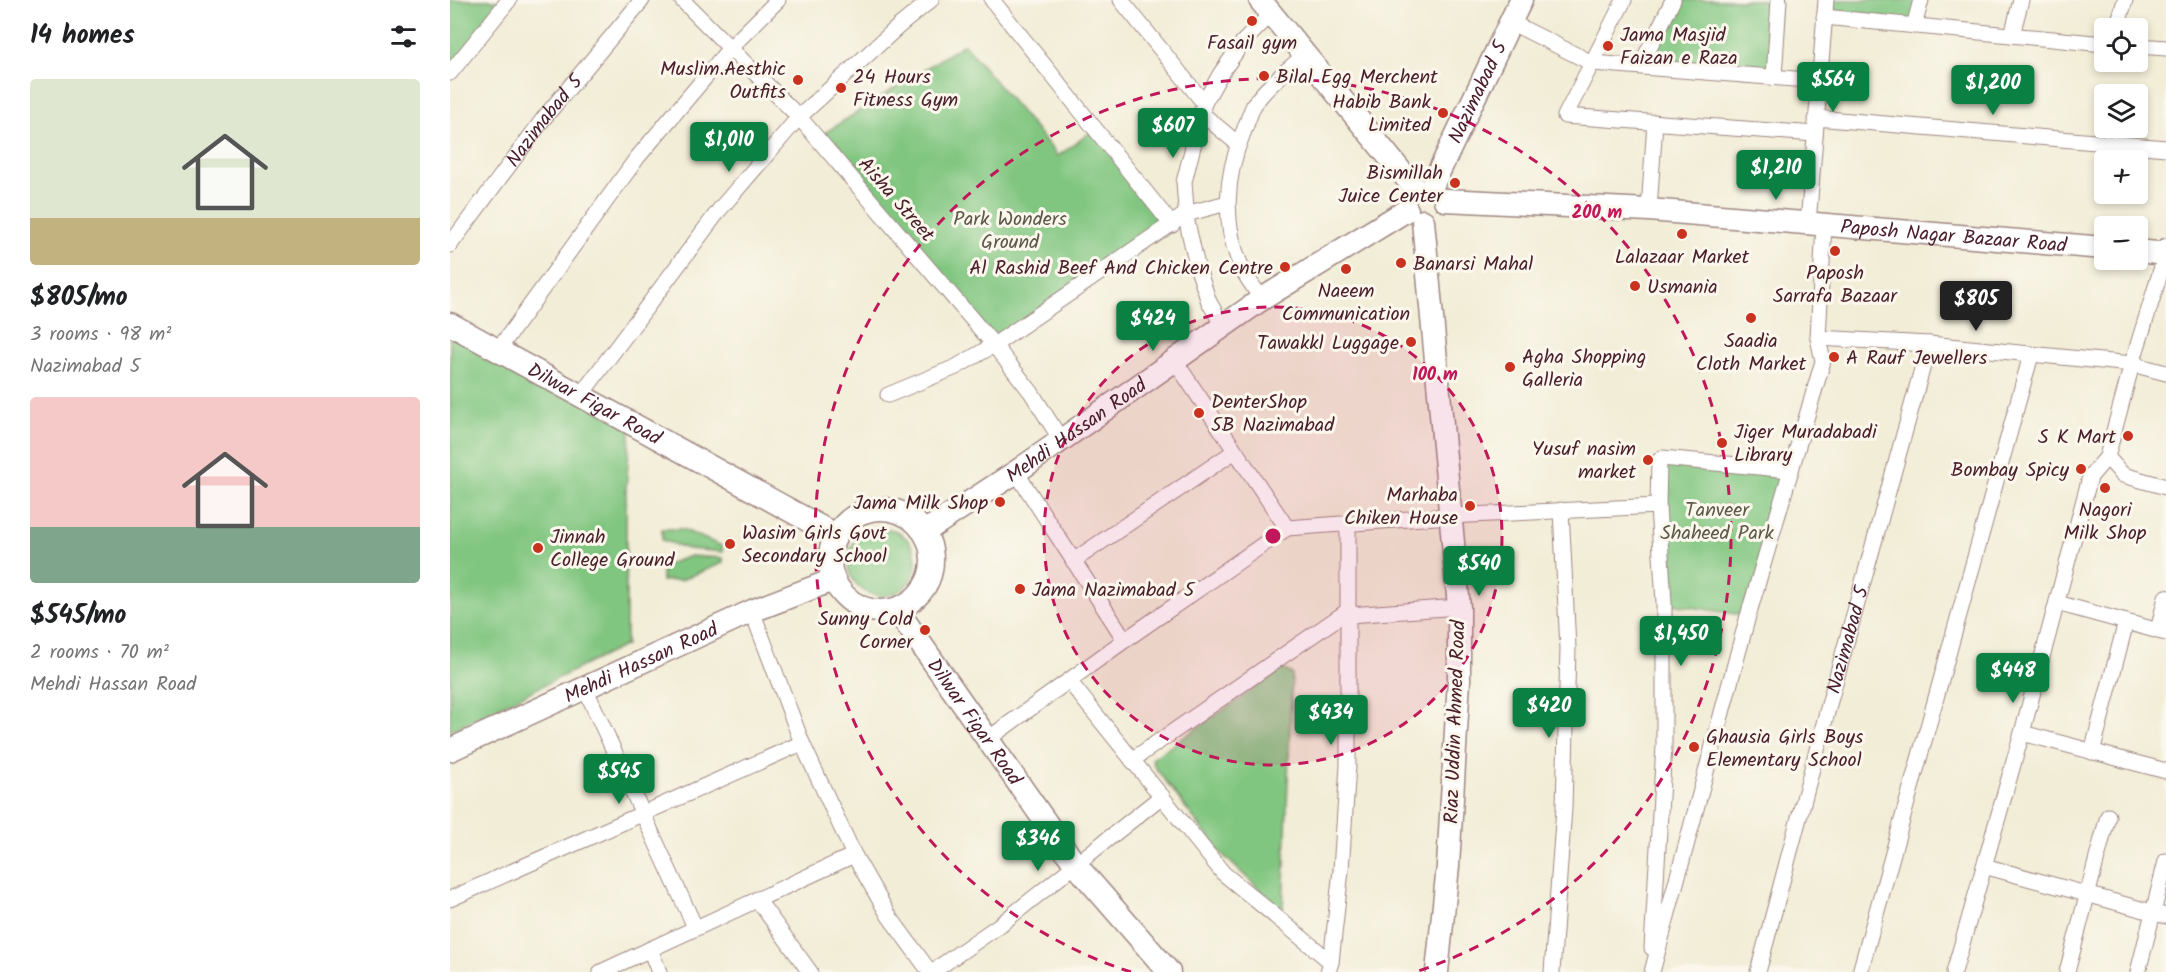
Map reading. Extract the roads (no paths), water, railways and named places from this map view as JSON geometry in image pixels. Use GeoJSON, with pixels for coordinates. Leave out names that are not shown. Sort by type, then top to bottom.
{"type":"FeatureCollection","features":[{"type":"Feature","properties":{"kind":"street"},"geometry":{"type":"LineString","coordinates":[[450,73],[509,0]]}},
{"type":"Feature","properties":{"kind":"street","name":"Nazimabad 5"},"geometry":{"type":"LineString","coordinates":[[450,245],[544,118],[642,0]]}},
{"type":"Feature","properties":{"kind":"street","name":"Aisha Street"},"geometry":{"type":"LineString","coordinates":[[682,0],[799,117],[994,345],[1031,393],[1061,440]]}},
{"type":"Feature","properties":{"kind":"street"},"geometry":{"type":"LineString","coordinates":[[498,350],[638,158],[730,48],[778,0]]}},
{"type":"Feature","properties":{"kind":"street"},"geometry":{"type":"LineString","coordinates":[[581,395],[720,209],[799,117],[931,0]]}},
{"type":"Feature","properties":{"kind":"street"},"geometry":{"type":"LineString","coordinates":[[992,0],[1172,225]]}},
{"type":"Feature","properties":{"kind":"street"},"geometry":{"type":"LineString","coordinates":[[1121,0],[1203,108],[1238,144]]}},
{"type":"Feature","properties":{"kind":"street","name":"Nazimabad 5"},"geometry":{"type":"LineString","coordinates":[[1430,190],[1521,0]]}},
{"type":"Feature","properties":{"kind":"street"},"geometry":{"type":"LineString","coordinates":[[1624,0],[1565,116],[1815,134]]}},
{"type":"Feature","properties":{"kind":"street"},"geometry":{"type":"LineString","coordinates":[[1641,65],[1673,0]]}},
{"type":"Feature","properties":{"kind":"street"},"geometry":{"type":"LineString","coordinates":[[1774,77],[1779,0]]}},
{"type":"Feature","properties":{"kind":"street"},"geometry":{"type":"LineString","coordinates":[[1652,972],[1748,616],[1823,361],[1818,338],[1815,134],[1826,0]]}},
{"type":"Feature","properties":{"kind":"street"},"geometry":{"type":"LineString","coordinates":[[1914,26],[1921,0]]}},
{"type":"Feature","properties":{"kind":"street"},"geometry":{"type":"LineString","coordinates":[[2012,35],[2021,0]]}},
{"type":"Feature","properties":{"kind":"street"},"geometry":{"type":"LineString","coordinates":[[2120,18],[2125,0]]}},
{"type":"Feature","properties":{"kind":"street"},"geometry":{"type":"LineString","coordinates":[[1223,326],[1209,302],[1197,266],[1186,214],[1184,182],[1203,108],[1265,7],[1305,55],[1430,190]]}},
{"type":"Feature","properties":{"kind":"street"},"geometry":{"type":"LineString","coordinates":[[1824,17],[2094,43]]}},
{"type":"Feature","properties":{"kind":"street"},"geometry":{"type":"LineString","coordinates":[[1510,22],[1592,63],[1641,65],[1820,81]]}},
{"type":"Feature","properties":{"kind":"street"},"geometry":{"type":"LineString","coordinates":[[2148,47],[2166,48]]}},
{"type":"Feature","properties":{"kind":"street"},"geometry":{"type":"LineString","coordinates":[[1262,299],[1242,269],[1233,246],[1227,203],[1230,178],[1238,144],[1255,103],[1285,71],[1305,55]]}},
{"type":"Feature","properties":{"kind":"street"},"geometry":{"type":"LineString","coordinates":[[1816,118],[2166,148]]}},
{"type":"Feature","properties":{"kind":"street"},"geometry":{"type":"LineString","coordinates":[[1649,210],[1655,122]]}},
{"type":"Feature","properties":{"kind":"street","name":"Paposh Nagar Bazaar Road"},"geometry":{"type":"LineString","coordinates":[[1430,190],[2094,247]]}},
{"type":"Feature","properties":{"kind":"street","name":"Riaz Uddin Ahmed Road"},"geometry":{"type":"LineString","coordinates":[[1430,190],[1406,197],[1415,216],[1450,516],[1459,607],[1460,680],[1448,866],[1437,972]]}},
{"type":"Feature","properties":{"kind":"street","name":"Mehdi Hassan Road"},"geometry":{"type":"LineString","coordinates":[[924,532],[1016,472],[1262,299],[1415,216],[1428,221],[1439,216],[1444,206],[1430,190]]}},
{"type":"Feature","properties":{"kind":"street"},"geometry":{"type":"LineString","coordinates":[[888,395],[956,367],[994,345],[1186,214],[1227,203]]}},
{"type":"Feature","properties":{"kind":"street"},"geometry":{"type":"LineString","coordinates":[[1954,972],[2022,733],[2090,477],[2107,457],[2166,252],[2148,251]]}},
{"type":"Feature","properties":{"kind":"street","name":"Dilwar Figar Road"},"geometry":{"type":"LineString","coordinates":[[450,324],[835,535]]}},
{"type":"Feature","properties":{"kind":"street"},"geometry":{"type":"LineString","coordinates":[[1818,338],[1929,344],[2132,364],[2166,373]]}},
{"type":"Feature","properties":{"kind":"street","name":"Nazimabad 5"},"geometry":{"type":"LineString","coordinates":[[1758,972],[1929,344]]}},
{"type":"Feature","properties":{"kind":"street"},"geometry":{"type":"LineString","coordinates":[[1860,972],[2031,355]]}},
{"type":"Feature","properties":{"kind":"street"},"geometry":{"type":"LineString","coordinates":[[1175,361],[1287,528]]}},
{"type":"Feature","properties":{"kind":"street"},"geometry":{"type":"LineString","coordinates":[[1073,561],[1236,451]]}},
{"type":"Feature","properties":{"kind":"street"},"geometry":{"type":"LineString","coordinates":[[2107,457],[2123,475],[2166,487]]}},
{"type":"Feature","properties":{"kind":"street"},"geometry":{"type":"LineString","coordinates":[[1652,972],[1664,746],[1664,603],[1658,506],[1659,462],[1662,458],[1791,470]]}},
{"type":"Feature","properties":{"kind":"street"},"geometry":{"type":"LineString","coordinates":[[1016,472],[1125,640]]}},
{"type":"Feature","properties":{"kind":"street"},"geometry":{"type":"LineString","coordinates":[[988,739],[1125,640],[1287,528],[1450,516],[1658,506]]}},
{"type":"Feature","properties":{"kind":"street"},"geometry":{"type":"LineString","coordinates":[[880,508],[898,512],[914,520],[924,532],[932,548],[933,566],[922,593],[897,610],[881,612],[852,603],[842,595],[833,580],[829,562],[835,535],[849,519],[865,511],[880,508]]}},
{"type":"Feature","properties":{"kind":"street"},"geometry":{"type":"LineString","coordinates":[[1552,972],[1563,808],[1569,648],[1561,510]]}},
{"type":"Feature","properties":{"kind":"street"},"geometry":{"type":"LineString","coordinates":[[1329,967],[1341,870],[1348,766],[1348,524]]}},
{"type":"Feature","properties":{"kind":"street","name":"Mehdi Hassan Road"},"geometry":{"type":"LineString","coordinates":[[450,750],[752,611],[833,580]]}},
{"type":"Feature","properties":{"kind":"street"},"geometry":{"type":"LineString","coordinates":[[2057,603],[2162,632],[2166,597]]}},
{"type":"Feature","properties":{"kind":"street"},"geometry":{"type":"LineString","coordinates":[[1132,760],[1349,612],[1459,607]]}},
{"type":"Feature","properties":{"kind":"street","name":"Dilwar Figar Road"},"geometry":{"type":"LineString","coordinates":[[897,610],[1075,864],[1169,972]]}},
{"type":"Feature","properties":{"kind":"street"},"geometry":{"type":"LineString","coordinates":[[752,611],[802,743],[854,855],[890,916],[931,972],[1000,924],[1162,796]]}},
{"type":"Feature","properties":{"kind":"street"},"geometry":{"type":"LineString","coordinates":[[2091,752],[2126,622]]}},
{"type":"Feature","properties":{"kind":"street"},"geometry":{"type":"LineString","coordinates":[[1069,681],[1223,873],[1329,967]]}},
{"type":"Feature","properties":{"kind":"street"},"geometry":{"type":"LineString","coordinates":[[585,688],[695,927]]}},
{"type":"Feature","properties":{"kind":"street"},"geometry":{"type":"LineString","coordinates":[[2022,733],[2166,771]]}},
{"type":"Feature","properties":{"kind":"street"},"geometry":{"type":"LineString","coordinates":[[450,899],[802,743]]}},
{"type":"Feature","properties":{"kind":"street"},"geometry":{"type":"LineString","coordinates":[[2067,972],[2108,816]]}},
{"type":"Feature","properties":{"kind":"street"},"geometry":{"type":"LineString","coordinates":[[601,972],[854,855]]}},
{"type":"Feature","properties":{"kind":"street"},"geometry":{"type":"LineString","coordinates":[[2138,972],[2160,914],[2166,861]]}},
{"type":"Feature","properties":{"kind":"street"},"geometry":{"type":"LineString","coordinates":[[1984,866],[2160,914]]}},
{"type":"Feature","properties":{"kind":"street"},"geometry":{"type":"LineString","coordinates":[[757,899],[810,972]]}},
{"type":"Feature","properties":{"kind":"street"},"geometry":{"type":"LineString","coordinates":[[650,949],[659,972]]}},
{"type":"Feature","properties":{"kind":"place","name":"Fasail gym"},"geometry":{"type":"Point","coordinates":[1252,21]}},
{"type":"Feature","properties":{"kind":"place","name":"Jama Masjid Faizan e Raza"},"geometry":{"type":"Point","coordinates":[1608,46]}},
{"type":"Feature","properties":{"kind":"place","name":"Bilal Egg Merchent"},"geometry":{"type":"Point","coordinates":[1264,76]}},
{"type":"Feature","properties":{"kind":"place","name":"Muslim.Aesthic Outfits"},"geometry":{"type":"Point","coordinates":[798,80]}},
{"type":"Feature","properties":{"kind":"place","name":"24 Hours Fitness Gym"},"geometry":{"type":"Point","coordinates":[841,88]}},
{"type":"Feature","properties":{"kind":"place","name":"Habib Bank Limited"},"geometry":{"type":"Point","coordinates":[1443,113]}},
{"type":"Feature","properties":{"kind":"place","name":"Bismillah Juice Center"},"geometry":{"type":"Point","coordinates":[1455,183]}},
{"type":"Feature","properties":{"kind":"place","name":"Lalazaar Market"},"geometry":{"type":"Point","coordinates":[1682,234]}},
{"type":"Feature","properties":{"kind":"place","name":"Paposh Sarrafa Bazaar"},"geometry":{"type":"Point","coordinates":[1835,251]}},
{"type":"Feature","properties":{"kind":"place","name":"Banarsi Mahal"},"geometry":{"type":"Point","coordinates":[1401,263]}},
{"type":"Feature","properties":{"kind":"place","name":"Al Rashid Beef And Chicken Centre"},"geometry":{"type":"Point","coordinates":[1285,267]}},
{"type":"Feature","properties":{"kind":"place","name":"Naeem Communication"},"geometry":{"type":"Point","coordinates":[1346,269]}},
{"type":"Feature","properties":{"kind":"place","name":"Usmania"},"geometry":{"type":"Point","coordinates":[1635,286]}},
{"type":"Feature","properties":{"kind":"place","name":"Saadia Cloth Market"},"geometry":{"type":"Point","coordinates":[1751,318]}},
{"type":"Feature","properties":{"kind":"place","name":"Tawakkl Luggage"},"geometry":{"type":"Point","coordinates":[1411,342]}},
{"type":"Feature","properties":{"kind":"place","name":"A Rauf Jewellers"},"geometry":{"type":"Point","coordinates":[1834,357]}},
{"type":"Feature","properties":{"kind":"place","name":"Agha Shopping Galleria"},"geometry":{"type":"Point","coordinates":[1510,367]}},
{"type":"Feature","properties":{"kind":"place","name":"DenterShop 5B Nazimabad"},"geometry":{"type":"Point","coordinates":[1199,413]}},
{"type":"Feature","properties":{"kind":"place","name":"S K Mart"},"geometry":{"type":"Point","coordinates":[2128,436]}},
{"type":"Feature","properties":{"kind":"place","name":"Jiger Muradabadi Library"},"geometry":{"type":"Point","coordinates":[1722,443]}},
{"type":"Feature","properties":{"kind":"place","name":"Yusuf nasim market"},"geometry":{"type":"Point","coordinates":[1648,460]}},
{"type":"Feature","properties":{"kind":"place","name":"Bombay Spicy"},"geometry":{"type":"Point","coordinates":[2081,469]}},
{"type":"Feature","properties":{"kind":"place","name":"Nagori Milk Shop"},"geometry":{"type":"Point","coordinates":[2105,488]}},
{"type":"Feature","properties":{"kind":"place","name":"Jama Milk Shop"},"geometry":{"type":"Point","coordinates":[1000,502]}},
{"type":"Feature","properties":{"kind":"place","name":"Marhaba Chiken House"},"geometry":{"type":"Point","coordinates":[1470,506]}},
{"type":"Feature","properties":{"kind":"place","name":"Wasim Girls Govt Secondary School"},"geometry":{"type":"Point","coordinates":[730,544]}},
{"type":"Feature","properties":{"kind":"place","name":"Jinnah College Ground"},"geometry":{"type":"Point","coordinates":[538,548]}},
{"type":"Feature","properties":{"kind":"place","name":"Jama Nazimabad 5"},"geometry":{"type":"Point","coordinates":[1020,589]}},
{"type":"Feature","properties":{"kind":"place","name":"Sunny Cold Corner"},"geometry":{"type":"Point","coordinates":[925,630]}},
{"type":"Feature","properties":{"kind":"place","name":"Ghausia Girls Boys Elementary School"},"geometry":{"type":"Point","coordinates":[1694,747]}},
{"type":"Feature","properties":{"kind":"park label","name":"Park Wonders Ground"},"geometry":{"type":"Point","coordinates":[1010,230]}},
{"type":"Feature","properties":{"kind":"park label","name":"Tanveer Shaheed Park"},"geometry":{"type":"Point","coordinates":[1717,520]}}]}
